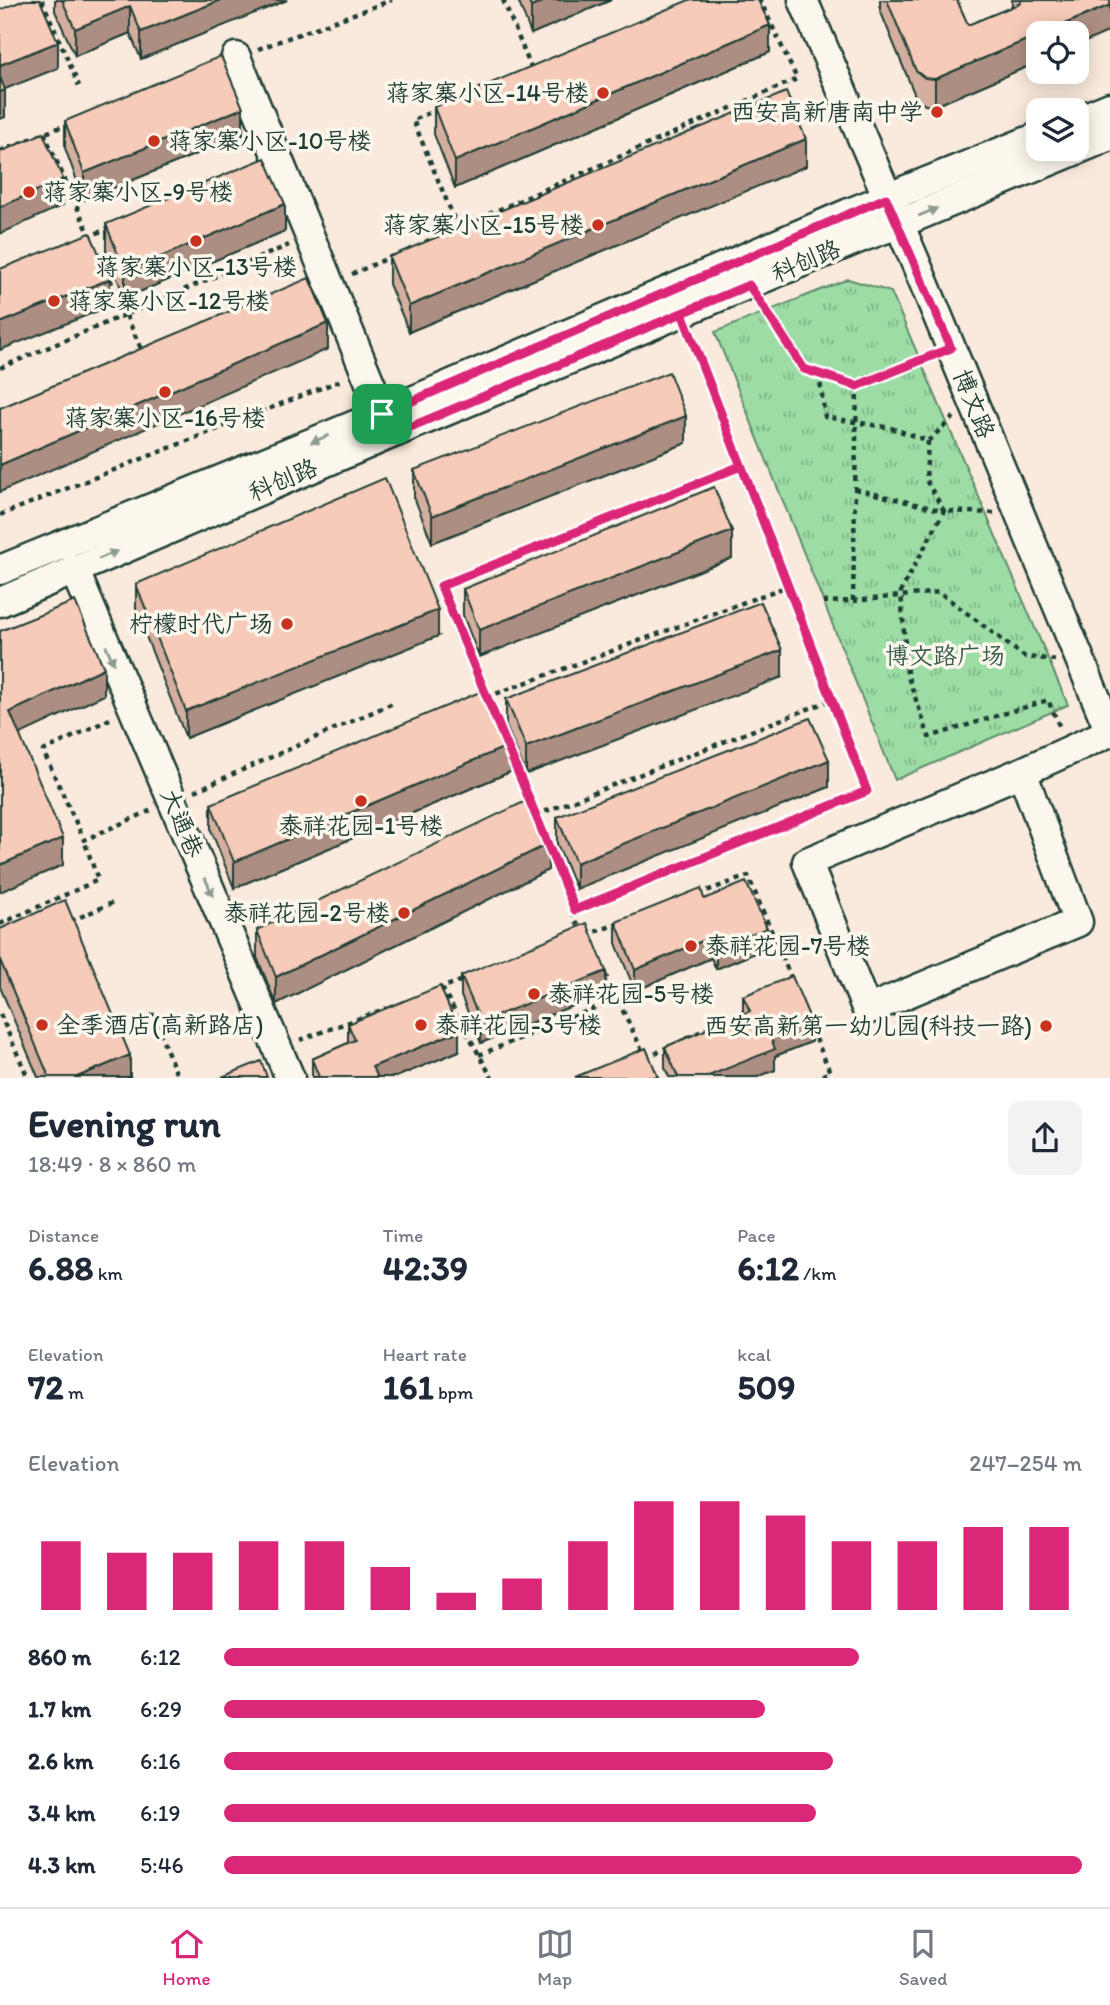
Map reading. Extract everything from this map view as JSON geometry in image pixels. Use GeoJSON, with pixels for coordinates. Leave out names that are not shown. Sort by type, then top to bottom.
{"type":"FeatureCollection","features":[{"type":"Feature","properties":{"kind":"street","name":"博文路"},"geometry":{"type":"LineString","coordinates":[[803,0],[1110,732]]}},
{"type":"Feature","properties":{"kind":"street"},"geometry":{"type":"LineString","coordinates":[[236,57],[387,424]]}},
{"type":"Feature","properties":{"kind":"street"},"geometry":{"type":"LineString","coordinates":[[1089,116],[1110,107]]}},
{"type":"Feature","properties":{"kind":"street","name":"科创路"},"geometry":{"type":"LineString","coordinates":[[0,570],[682,313],[1110,136]]}},
{"type":"Feature","properties":{"kind":"street","name":"科创路"},"geometry":{"type":"LineString","coordinates":[[0,601],[886,198],[1026,142]]}},
{"type":"Feature","properties":{"kind":"street","name":"大通巷"},"geometry":{"type":"LineString","coordinates":[[74,569],[290,1077]]}},
{"type":"Feature","properties":{"kind":"street"},"geometry":{"type":"LineString","coordinates":[[1023,772],[1078,922],[867,1010],[807,862],[1023,772],[1110,732]]}},
{"type":"Feature","properties":{"kind":"path"},"geometry":{"type":"LineString","coordinates":[[42,0],[79,86]]}},
{"type":"Feature","properties":{"kind":"path"},"geometry":{"type":"LineString","coordinates":[[236,57],[392,0]]}},
{"type":"Feature","properties":{"kind":"path"},"geometry":{"type":"LineString","coordinates":[[503,0],[532,70],[520,75]]}},
{"type":"Feature","properties":{"kind":"path"},"geometry":{"type":"LineString","coordinates":[[423,243],[797,79],[760,0]]}},
{"type":"Feature","properties":{"kind":"path"},"geometry":{"type":"LineString","coordinates":[[449,105],[413,120],[458,228]]}},
{"type":"Feature","properties":{"kind":"path"},"geometry":{"type":"LineString","coordinates":[[0,150],[82,118]]}},
{"type":"Feature","properties":{"kind":"path"},"geometry":{"type":"LineString","coordinates":[[44,133],[95,247]]}},
{"type":"Feature","properties":{"kind":"path"},"geometry":{"type":"LineString","coordinates":[[78,241],[115,225]]}},
{"type":"Feature","properties":{"kind":"path"},"geometry":{"type":"LineString","coordinates":[[0,368],[309,237]]}},
{"type":"Feature","properties":{"kind":"path"},"geometry":{"type":"LineString","coordinates":[[329,284],[400,253]]}},
{"type":"Feature","properties":{"kind":"path"},"geometry":{"type":"LineString","coordinates":[[100,258],[147,363]]}},
{"type":"Feature","properties":{"kind":"path"},"geometry":{"type":"LineString","coordinates":[[749,285],[804,369],[857,386],[951,348]]}},
{"type":"Feature","properties":{"kind":"path"},"geometry":{"type":"LineString","coordinates":[[621,922],[583,938],[543,837],[575,910],[867,791],[682,313]]}},
{"type":"Feature","properties":{"kind":"path"},"geometry":{"type":"LineString","coordinates":[[0,516],[365,370]]}},
{"type":"Feature","properties":{"kind":"path"},"geometry":{"type":"LineString","coordinates":[[819,374],[825,417],[891,428],[928,441]]}},
{"type":"Feature","properties":{"kind":"path"},"geometry":{"type":"LineString","coordinates":[[853,601],[857,386]]}},
{"type":"Feature","properties":{"kind":"path"},"geometry":{"type":"LineString","coordinates":[[944,511],[926,480],[928,441],[973,400]]}},
{"type":"Feature","properties":{"kind":"path"},"geometry":{"type":"LineString","coordinates":[[492,709],[441,586],[741,466]]}},
{"type":"Feature","properties":{"kind":"path"},"geometry":{"type":"LineString","coordinates":[[855,489],[944,511],[1020,514]]}},
{"type":"Feature","properties":{"kind":"path"},"geometry":{"type":"LineString","coordinates":[[944,511],[901,591],[907,674],[929,737],[1048,700],[1071,751]]}},
{"type":"Feature","properties":{"kind":"path"},"geometry":{"type":"LineString","coordinates":[[487,697],[788,586]]}},
{"type":"Feature","properties":{"kind":"path"},"geometry":{"type":"LineString","coordinates":[[823,602],[939,592],[1025,657],[1082,663]]}},
{"type":"Feature","properties":{"kind":"path"},"geometry":{"type":"LineString","coordinates":[[536,815],[832,699]]}},
{"type":"Feature","properties":{"kind":"path"},"geometry":{"type":"LineString","coordinates":[[506,744],[541,827]]}},
{"type":"Feature","properties":{"kind":"path"},"geometry":{"type":"LineString","coordinates":[[531,810],[536,822]]}},
{"type":"Feature","properties":{"kind":"path"},"geometry":{"type":"LineString","coordinates":[[0,924],[98,880],[84,840]]}},
{"type":"Feature","properties":{"kind":"path"},"geometry":{"type":"LineString","coordinates":[[697,895],[748,876],[795,987]]}},
{"type":"Feature","properties":{"kind":"path"},"geometry":{"type":"LineString","coordinates":[[62,924],[112,903]]}},
{"type":"Feature","properties":{"kind":"path"},"geometry":{"type":"LineString","coordinates":[[601,967],[650,1068]]}},
{"type":"Feature","properties":{"kind":"path"},"geometry":{"type":"LineString","coordinates":[[429,993],[467,979]]}},
{"type":"Feature","properties":{"kind":"path"},"geometry":{"type":"LineString","coordinates":[[442,988],[492,1077]]}},
{"type":"Feature","properties":{"kind":"path"},"geometry":{"type":"LineString","coordinates":[[479,1055],[617,999]]}},
{"type":"Feature","properties":{"kind":"path"},"geometry":{"type":"LineString","coordinates":[[683,1040],[757,1005]]}},
{"type":"Feature","properties":{"kind":"path"},"geometry":{"type":"LineString","coordinates":[[289,1044],[391,1007]]}},
{"type":"Feature","properties":{"kind":"path"},"geometry":{"type":"LineString","coordinates":[[805,1011],[830,1072],[816,1077]]}},
{"type":"Feature","properties":{"kind":"path"},"geometry":{"type":"LineString","coordinates":[[152,1013],[178,1077]]}},
{"type":"Feature","properties":{"kind":"path"},"geometry":{"type":"LineString","coordinates":[[0,1014],[28,1077]]}},
{"type":"Feature","properties":{"kind":"path"},"geometry":{"type":"LineString","coordinates":[[635,1063],[670,1046]]}},
{"type":"Feature","properties":{"kind":"green space","name":"博文路广场"},"geometry":{"type":"Polygon","coordinates":[[[848,279],[891,292],[1068,705],[895,780],[715,332],[848,279]]]}},
{"type":"Feature","properties":{"kind":"building"},"geometry":{"type":"Polygon","coordinates":[[[24,0],[40,0],[58,42],[0,65],[0,10],[24,0]]]}},
{"type":"Feature","properties":{"kind":"building"},"geometry":{"type":"Polygon","coordinates":[[[62,0],[221,0],[141,32],[130,6],[75,29],[62,0]]]}},
{"type":"Feature","properties":{"kind":"building"},"geometry":{"type":"Polygon","coordinates":[[[528,0],[547,0],[531,7],[528,0]]]}},
{"type":"Feature","properties":{"kind":"building"},"geometry":{"type":"Polygon","coordinates":[[[689,0],[758,0],[770,25],[455,161],[434,107],[689,0]]]}},
{"type":"Feature","properties":{"kind":"building"},"geometry":{"type":"Polygon","coordinates":[[[887,0],[957,0],[968,25],[1021,3],[1020,0],[1110,0],[1110,5],[1072,21],[1026,21],[1026,40],[935,79],[925,78],[916,71],[887,0]]]}},
{"type":"Feature","properties":{"kind":"building"},"geometry":{"type":"Polygon","coordinates":[[[221,56],[243,108],[84,173],[65,121],[221,56]]]}},
{"type":"Feature","properties":{"kind":"building"},"geometry":{"type":"Polygon","coordinates":[[[0,77],[5,90],[0,92],[0,77]]]}},
{"type":"Feature","properties":{"kind":"building"},"geometry":{"type":"Polygon","coordinates":[[[786,92],[806,139],[409,306],[389,257],[786,92]]]}},
{"type":"Feature","properties":{"kind":"building"},"geometry":{"type":"Polygon","coordinates":[[[43,133],[63,179],[0,207],[0,152],[43,133]]]}},
{"type":"Feature","properties":{"kind":"building"},"geometry":{"type":"Polygon","coordinates":[[[265,158],[285,204],[125,272],[106,224],[265,158]]]}},
{"type":"Feature","properties":{"kind":"building"},"geometry":{"type":"Polygon","coordinates":[[[90,233],[110,279],[0,323],[0,269],[90,233]]]}},
{"type":"Feature","properties":{"kind":"building"},"geometry":{"type":"Polygon","coordinates":[[[309,278],[328,323],[0,465],[0,408],[309,278]]]}},
{"type":"Feature","properties":{"kind":"building"},"geometry":{"type":"Polygon","coordinates":[[[669,372],[686,416],[432,516],[414,470],[669,372]]]}},
{"type":"Feature","properties":{"kind":"building","name":"柠檬时代广场"},"geometry":{"type":"Polygon","coordinates":[[[385,478],[438,610],[186,711],[136,584],[385,478]]]}},
{"type":"Feature","properties":{"kind":"building"},"geometry":{"type":"Polygon","coordinates":[[[714,487],[732,531],[479,630],[463,589],[714,487]]]}},
{"type":"Feature","properties":{"kind":"building"},"geometry":{"type":"Polygon","coordinates":[[[75,601],[104,668],[10,712],[63,838],[0,865],[0,631],[75,601]]]}},
{"type":"Feature","properties":{"kind":"building"},"geometry":{"type":"Polygon","coordinates":[[[761,602],[782,650],[526,747],[506,699],[761,602]]]}},
{"type":"Feature","properties":{"kind":"building"},"geometry":{"type":"Polygon","coordinates":[[[487,689],[510,745],[234,862],[211,804],[487,689]]]}},
{"type":"Feature","properties":{"kind":"building"},"geometry":{"type":"Polygon","coordinates":[[[810,718],[829,760],[576,863],[557,817],[810,718]]]}},
{"type":"Feature","properties":{"kind":"building"},"geometry":{"type":"Polygon","coordinates":[[[530,799],[548,844],[276,977],[257,930],[530,799]]]}},
{"type":"Feature","properties":{"kind":"building"},"geometry":{"type":"Polygon","coordinates":[[[746,882],[767,928],[716,949],[711,937],[635,970],[616,922],[701,888],[704,899],[746,882]]]}},
{"type":"Feature","properties":{"kind":"building"},"geometry":{"type":"Polygon","coordinates":[[[65,900],[130,1055],[77,1077],[49,1077],[0,960],[0,929],[65,900]]]}},
{"type":"Feature","properties":{"kind":"building"},"geometry":{"type":"Polygon","coordinates":[[[587,923],[606,971],[481,1022],[461,976],[587,923]]]}},
{"type":"Feature","properties":{"kind":"building"},"geometry":{"type":"Polygon","coordinates":[[[792,976],[811,1021],[771,1038],[775,1049],[706,1077],[678,1077],[665,1047],[750,1011],[743,996],[792,976]]]}},
{"type":"Feature","properties":{"kind":"building"},"geometry":{"type":"Polygon","coordinates":[[[440,986],[459,1031],[372,1067],[378,1077],[319,1077],[312,1059],[355,1040],[348,1024],[440,986]]]}},
{"type":"Feature","properties":{"kind":"building"},"geometry":{"type":"Polygon","coordinates":[[[646,1048],[658,1077],[575,1077],[646,1048]]]}},
{"type":"Feature","properties":{"kind":"building"},"geometry":{"type":"Polygon","coordinates":[[[261,1061],[267,1077],[222,1077],[261,1061]]]}},
{"type":"Feature","properties":{"kind":"place","name":"蒋家寨小区-14号楼"},"geometry":{"type":"Point","coordinates":[603,93]}},
{"type":"Feature","properties":{"kind":"place","name":"西安高新唐南中学"},"geometry":{"type":"Point","coordinates":[937,112]}},
{"type":"Feature","properties":{"kind":"place","name":"蒋家寨小区-10号楼"},"geometry":{"type":"Point","coordinates":[154,141]}},
{"type":"Feature","properties":{"kind":"place","name":"蒋家寨小区-9号楼"},"geometry":{"type":"Point","coordinates":[29,192]}},
{"type":"Feature","properties":{"kind":"place","name":"蒋家寨小区-15号楼"},"geometry":{"type":"Point","coordinates":[598,225]}},
{"type":"Feature","properties":{"kind":"place","name":"蒋家寨小区-13号楼"},"geometry":{"type":"Point","coordinates":[196,241]}},
{"type":"Feature","properties":{"kind":"place","name":"蒋家寨小区-12号楼"},"geometry":{"type":"Point","coordinates":[54,301]}},
{"type":"Feature","properties":{"kind":"place","name":"蒋家寨小区-16号楼"},"geometry":{"type":"Point","coordinates":[165,392]}},
{"type":"Feature","properties":{"kind":"place","name":"柠檬时代广场"},"geometry":{"type":"Point","coordinates":[287,624]}},
{"type":"Feature","properties":{"kind":"place","name":"泰祥花园-1号楼"},"geometry":{"type":"Point","coordinates":[361,801]}},
{"type":"Feature","properties":{"kind":"place","name":"泰祥花园-2号楼"},"geometry":{"type":"Point","coordinates":[404,913]}},
{"type":"Feature","properties":{"kind":"place","name":"泰祥花园-7号楼"},"geometry":{"type":"Point","coordinates":[691,946]}},
{"type":"Feature","properties":{"kind":"place","name":"泰祥花园-5号楼"},"geometry":{"type":"Point","coordinates":[534,994]}},
{"type":"Feature","properties":{"kind":"place","name":"全季酒店(高新路店)"},"geometry":{"type":"Point","coordinates":[42,1025]}},
{"type":"Feature","properties":{"kind":"place","name":"泰祥花园-3号楼"},"geometry":{"type":"Point","coordinates":[421,1025]}},
{"type":"Feature","properties":{"kind":"place","name":"西安高新第一幼儿园(科技一路)"},"geometry":{"type":"Point","coordinates":[1046,1026]}},
{"type":"Feature","properties":{"kind":"route"},"geometry":{"type":"LineString","coordinates":[[382,414],[391,435],[682,313],[867,791],[575,910],[441,586],[741,466],[682,313],[749,285],[804,369],[857,386],[951,348],[886,198],[382,414]]}}]}
